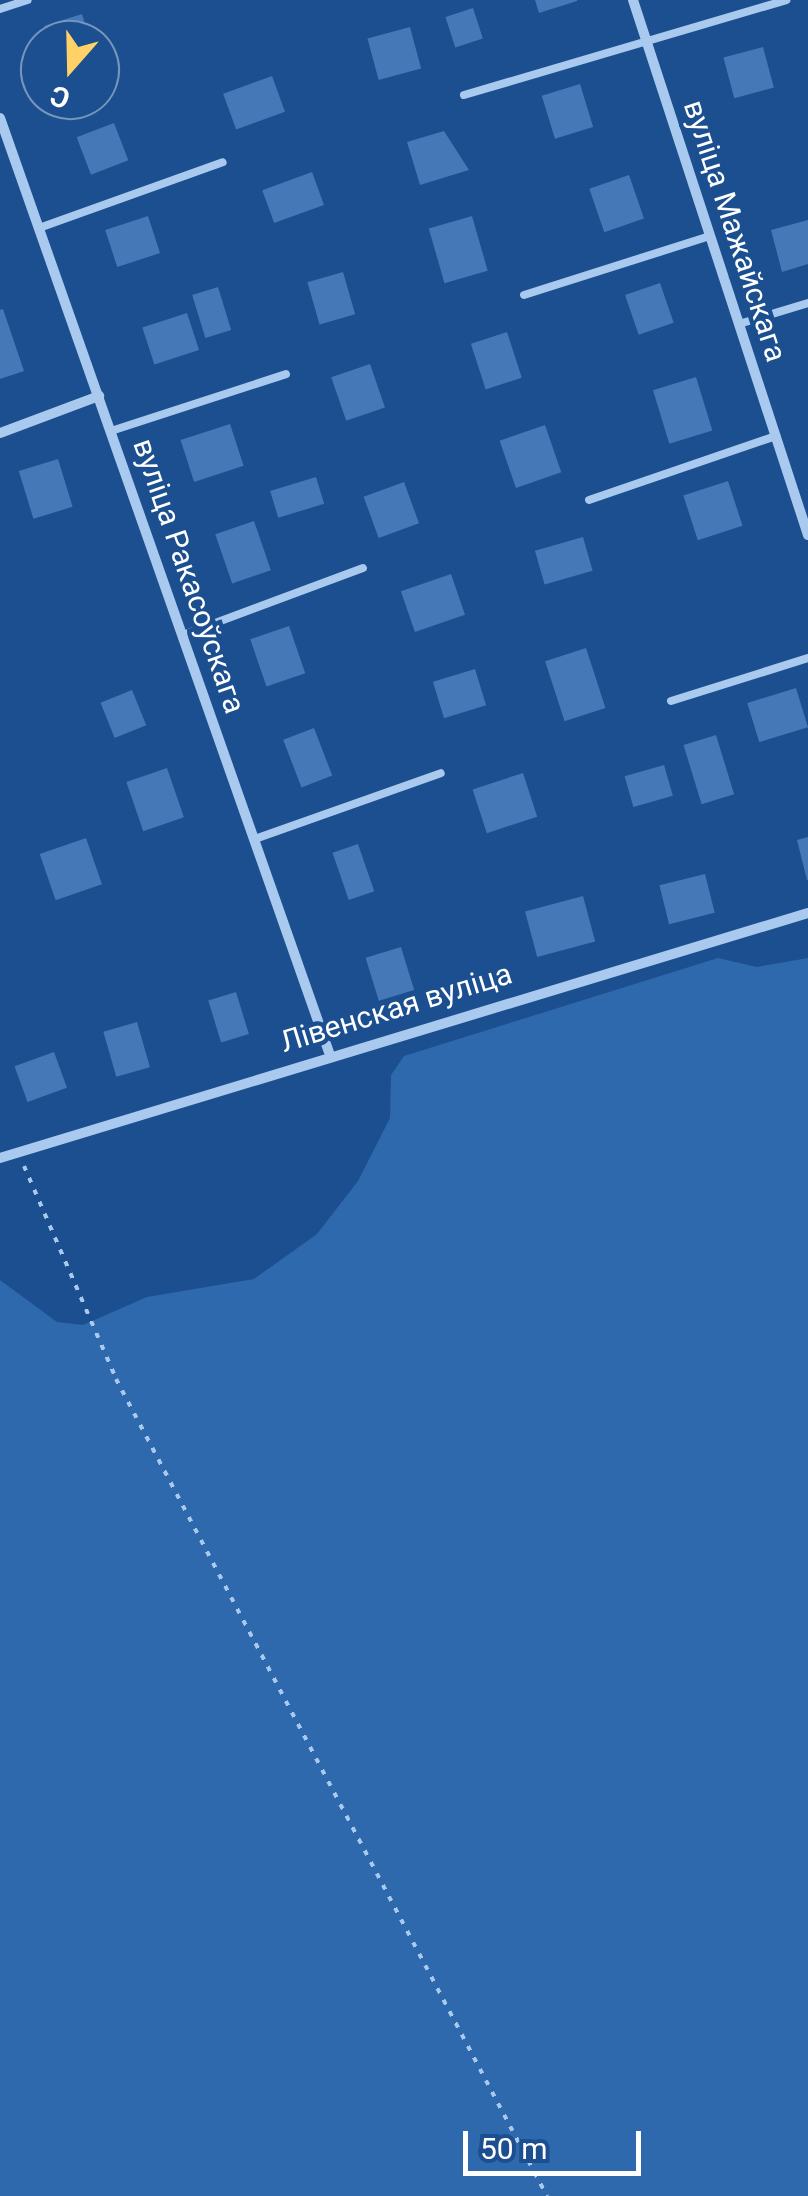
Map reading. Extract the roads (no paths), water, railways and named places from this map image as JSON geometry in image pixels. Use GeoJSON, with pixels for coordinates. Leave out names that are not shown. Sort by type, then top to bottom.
{"type":"FeatureCollection","features":[{"type":"Feature","properties":{"kind":"street","name":"вуліца Мажайскага"},"geometry":{"type":"LineString","coordinates":[[633,0],[808,535]]}},
{"type":"Feature","properties":{"kind":"street","name":"вуліца Ракасоўскага"},"geometry":{"type":"LineString","coordinates":[[0,118],[329,1052]]}},
{"type":"Feature","properties":{"kind":"street"},"geometry":{"type":"LineString","coordinates":[[0,434],[99,396]]}},
{"type":"Feature","properties":{"kind":"street","name":"Лівенская вуліца"},"geometry":{"type":"LineString","coordinates":[[0,1158],[329,1052],[808,912]]}},
{"type":"Feature","properties":{"kind":"lane"},"geometry":{"type":"LineString","coordinates":[[0,9],[28,0]]}},
{"type":"Feature","properties":{"kind":"lane"},"geometry":{"type":"LineString","coordinates":[[464,95],[646,38],[786,0]]}},
{"type":"Feature","properties":{"kind":"lane"},"geometry":{"type":"LineString","coordinates":[[39,228],[223,162]]}},
{"type":"Feature","properties":{"kind":"lane"},"geometry":{"type":"LineString","coordinates":[[524,295],[710,236]]}},
{"type":"Feature","properties":{"kind":"lane"},"geometry":{"type":"LineString","coordinates":[[738,324],[808,303]]}},
{"type":"Feature","properties":{"kind":"lane"},"geometry":{"type":"LineString","coordinates":[[111,431],[286,374]]}},
{"type":"Feature","properties":{"kind":"lane"},"geometry":{"type":"LineString","coordinates":[[588,500],[776,436]]}},
{"type":"Feature","properties":{"kind":"lane"},"geometry":{"type":"LineString","coordinates":[[184,635],[362,568]]}},
{"type":"Feature","properties":{"kind":"lane"},"geometry":{"type":"LineString","coordinates":[[671,701],[808,658]]}},
{"type":"Feature","properties":{"kind":"lane"},"geometry":{"type":"LineString","coordinates":[[254,838],[441,773]]}}]}
